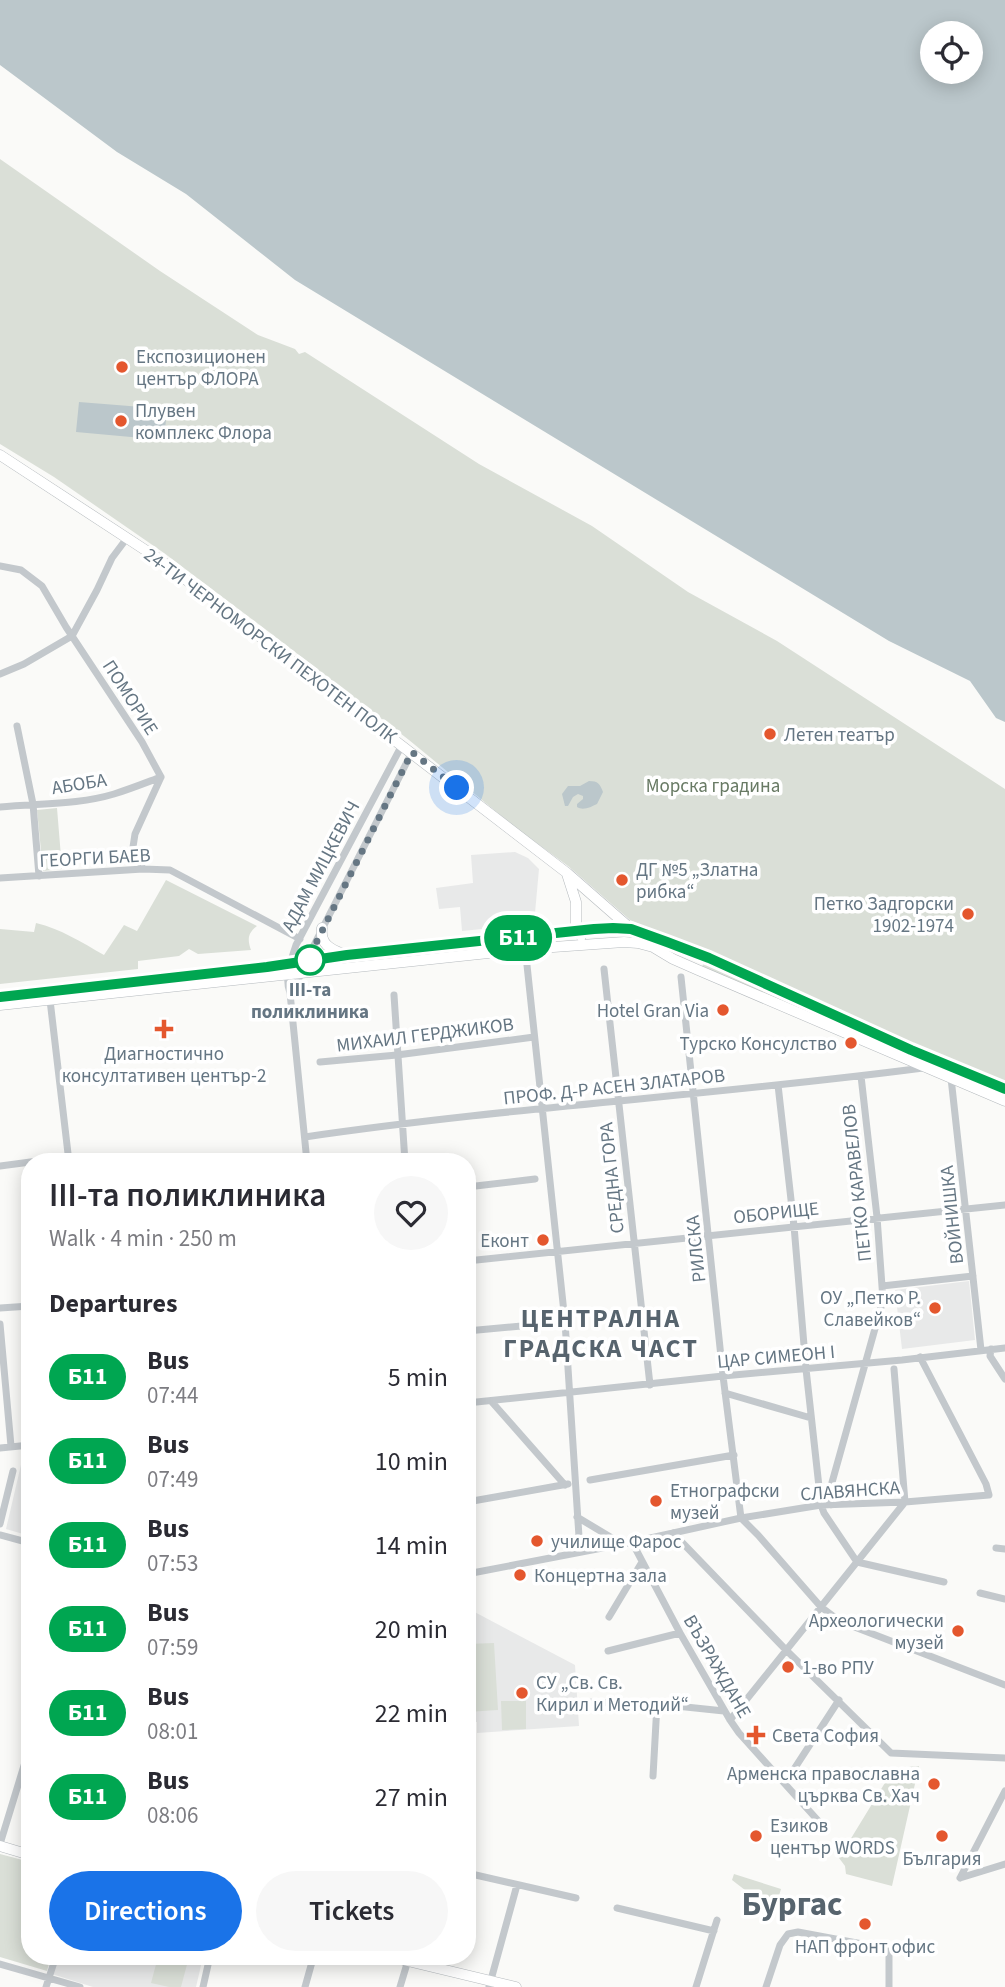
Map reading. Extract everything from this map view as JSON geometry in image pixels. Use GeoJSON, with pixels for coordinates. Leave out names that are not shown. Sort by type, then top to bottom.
{"type":"FeatureCollection","features":[{"type":"Feature","properties":{"kind":"main road","name":"24-ТИ ЧЕРНОМОРСКИ ПЕХОТЕН ПОЛК"},"geometry":{"type":"LineString","coordinates":[[0,455],[159,559],[567,873],[631,929]]}},
{"type":"Feature","properties":{"kind":"main road"},"geometry":{"type":"LineString","coordinates":[[567,873],[576,902],[578,932],[591,944]]}},
{"type":"Feature","properties":{"kind":"main road"},"geometry":{"type":"LineString","coordinates":[[322,928],[321,936],[327,946],[347,955]]}},
{"type":"Feature","properties":{"kind":"main road"},"geometry":{"type":"LineString","coordinates":[[0,997],[347,955],[613,928],[631,929],[709,958],[911,1050],[1005,1089]]}},
{"type":"Feature","properties":{"kind":"main road"},"geometry":{"type":"LineString","coordinates":[[0,1005],[630,941],[653,947],[698,970],[1005,1101]]}},
{"type":"Feature","properties":{"kind":"main road"},"geometry":{"type":"LineString","coordinates":[[0,1845],[21,1852]]}},
{"type":"Feature","properties":{"kind":"main road"},"geometry":{"type":"LineString","coordinates":[[428,1965],[490,1984],[516,1987]]}},
{"type":"Feature","properties":{"kind":"street"},"geometry":{"type":"LineString","coordinates":[[0,674],[24,664],[72,636],[112,558],[127,538]]}},
{"type":"Feature","properties":{"kind":"street","name":"ПОМОРИЕ"},"geometry":{"type":"LineString","coordinates":[[3,566],[21,570],[42,586],[142,742],[161,777]]}},
{"type":"Feature","properties":{"kind":"street"},"geometry":{"type":"LineString","coordinates":[[17,726],[33,804],[39,876]]}},
{"type":"Feature","properties":{"kind":"street","name":"АДАМ МИЦКЕВИЧ"},"geometry":{"type":"LineString","coordinates":[[290,992],[288,975],[300,939],[402,745]]}},
{"type":"Feature","properties":{"kind":"street","name":"АДАМ МИЦКЕВИЧ"},"geometry":{"type":"LineString","coordinates":[[290,992],[295,987],[322,928],[412,752]]}},
{"type":"Feature","properties":{"kind":"street"},"geometry":{"type":"LineString","coordinates":[[143,869],[133,847],[135,834],[161,777]]}},
{"type":"Feature","properties":{"kind":"street","name":"АБОБА"},"geometry":{"type":"LineString","coordinates":[[0,807],[52,804],[113,794],[161,777]]}},
{"type":"Feature","properties":{"kind":"street","name":"ГЕОРГИ БАЕВ"},"geometry":{"type":"LineString","coordinates":[[0,878],[143,869],[170,870],[300,939]]}},
{"type":"Feature","properties":{"kind":"street"},"geometry":{"type":"LineString","coordinates":[[524,937],[565,1322],[580,1552]]}},
{"type":"Feature","properties":{"kind":"street","name":"СРЕДНА ГОРА"},"geometry":{"type":"LineString","coordinates":[[604,969],[650,1385]]}},
{"type":"Feature","properties":{"kind":"street","name":"РИЛСКА"},"geometry":{"type":"LineString","coordinates":[[681,977],[723,1376],[741,1518]]}},
{"type":"Feature","properties":{"kind":"street"},"geometry":{"type":"LineString","coordinates":[[290,992],[306,1153]]}},
{"type":"Feature","properties":{"kind":"street"},"geometry":{"type":"LineString","coordinates":[[394,995],[404,1153]]}},
{"type":"Feature","properties":{"kind":"street"},"geometry":{"type":"LineString","coordinates":[[50,1000],[68,1153]]}},
{"type":"Feature","properties":{"kind":"street","name":"МИХАИЛ ГЕРДЖИКОВ"},"geometry":{"type":"LineString","coordinates":[[320,1062],[534,1037]]}},
{"type":"Feature","properties":{"kind":"street","name":"ПРОФ. Д-Р АСЕН ЗЛАТАРОВ"},"geometry":{"type":"LineString","coordinates":[[305,1136],[541,1108],[927,1068]]}},
{"type":"Feature","properties":{"kind":"street","name":"ПЕТКО КАРАВЕЛОВ"},"geometry":{"type":"LineString","coordinates":[[831,1505],[831,1486],[883,1300],[862,1076]]}},
{"type":"Feature","properties":{"kind":"street","name":"ВОЙНИШКА"},"geometry":{"type":"LineString","coordinates":[[951,1078],[981,1350]]}},
{"type":"Feature","properties":{"kind":"street"},"geometry":{"type":"LineString","coordinates":[[778,1085],[821,1505],[857,1562],[944,1582]]}},
{"type":"Feature","properties":{"kind":"street"},"geometry":{"type":"LineString","coordinates":[[0,1166],[21,1164]]}},
{"type":"Feature","properties":{"kind":"street"},"geometry":{"type":"LineString","coordinates":[[476,1186],[535,1179]]}},
{"type":"Feature","properties":{"kind":"street","name":"ОБОРИЩЕ"},"geometry":{"type":"LineString","coordinates":[[476,1260],[1005,1205]]}},
{"type":"Feature","properties":{"kind":"street"},"geometry":{"type":"LineString","coordinates":[[882,1286],[973,1276]]}},
{"type":"Feature","properties":{"kind":"street"},"geometry":{"type":"LineString","coordinates":[[0,1308],[21,1307]]}},
{"type":"Feature","properties":{"kind":"street"},"geometry":{"type":"LineString","coordinates":[[476,1330],[565,1322]]}},
{"type":"Feature","properties":{"kind":"street"},"geometry":{"type":"LineString","coordinates":[[0,1324],[11,1446]]}},
{"type":"Feature","properties":{"kind":"street","name":"ЦАР СИМЕОН I"},"geometry":{"type":"LineString","coordinates":[[476,1402],[1005,1348]]}},
{"type":"Feature","properties":{"kind":"street"},"geometry":{"type":"LineString","coordinates":[[991,1349],[990,1356],[1005,1379]]}},
{"type":"Feature","properties":{"kind":"street","name":"СЛАВЯНСКА"},"geometry":{"type":"LineString","coordinates":[[476,1572],[741,1518],[821,1505],[989,1496],[986,1484],[920,1357]]}},
{"type":"Feature","properties":{"kind":"street"},"geometry":{"type":"LineString","coordinates":[[730,1720],[905,1502],[894,1369]]}},
{"type":"Feature","properties":{"kind":"street"},"geometry":{"type":"LineString","coordinates":[[725,1393],[811,1418]]}},
{"type":"Feature","properties":{"kind":"street"},"geometry":{"type":"LineString","coordinates":[[491,1401],[565,1485]]}},
{"type":"Feature","properties":{"kind":"street"},"geometry":{"type":"LineString","coordinates":[[0,1448],[21,1445]]}},
{"type":"Feature","properties":{"kind":"street"},"geometry":{"type":"LineString","coordinates":[[590,1480],[734,1455]]}},
{"type":"Feature","properties":{"kind":"street"},"geometry":{"type":"LineString","coordinates":[[0,1524],[13,1471]]}},
{"type":"Feature","properties":{"kind":"street"},"geometry":{"type":"LineString","coordinates":[[476,1501],[576,1482]]}},
{"type":"Feature","properties":{"kind":"street"},"geometry":{"type":"LineString","coordinates":[[577,1517],[623,1544]]}},
{"type":"Feature","properties":{"kind":"street"},"geometry":{"type":"LineString","coordinates":[[741,1518],[833,1616],[852,1626],[1005,1685]]}},
{"type":"Feature","properties":{"kind":"street"},"geometry":{"type":"LineString","coordinates":[[673,1533],[891,1753],[1005,1758]]}},
{"type":"Feature","properties":{"kind":"street"},"geometry":{"type":"LineString","coordinates":[[0,1535],[21,1541]]}},
{"type":"Feature","properties":{"kind":"street","name":"ВЪЗРАЖДАНЕ"},"geometry":{"type":"LineString","coordinates":[[632,1542],[730,1720],[822,1825]]}},
{"type":"Feature","properties":{"kind":"street"},"geometry":{"type":"LineString","coordinates":[[996,1548],[1005,1549]]}},
{"type":"Feature","properties":{"kind":"street"},"geometry":{"type":"LineString","coordinates":[[609,1616],[642,1562]]}},
{"type":"Feature","properties":{"kind":"street"},"geometry":{"type":"LineString","coordinates":[[980,1593],[1005,1599]]}},
{"type":"Feature","properties":{"kind":"street"},"geometry":{"type":"LineString","coordinates":[[608,1650],[680,1633]]}},
{"type":"Feature","properties":{"kind":"street"},"geometry":{"type":"LineString","coordinates":[[785,1783],[839,1700]]}},
{"type":"Feature","properties":{"kind":"street"},"geometry":{"type":"LineString","coordinates":[[585,1702],[657,1704],[724,1711]]}},
{"type":"Feature","properties":{"kind":"street"},"geometry":{"type":"LineString","coordinates":[[653,1776],[657,1704]]}},
{"type":"Feature","properties":{"kind":"street"},"geometry":{"type":"LineString","coordinates":[[0,1845],[21,1776]]}},
{"type":"Feature","properties":{"kind":"street"},"geometry":{"type":"LineString","coordinates":[[1005,1791],[960,1878],[1005,1864]]}},
{"type":"Feature","properties":{"kind":"street"},"geometry":{"type":"LineString","coordinates":[[476,1875],[576,1898]]}},
{"type":"Feature","properties":{"kind":"street"},"geometry":{"type":"LineString","coordinates":[[490,1984],[517,1885]]}},
{"type":"Feature","properties":{"kind":"street"},"geometry":{"type":"LineString","coordinates":[[617,1908],[714,1931]]}},
{"type":"Feature","properties":{"kind":"street"},"geometry":{"type":"LineString","coordinates":[[696,1987],[717,1920]]}},
{"type":"Feature","properties":{"kind":"street"},"geometry":{"type":"LineString","coordinates":[[765,1987],[785,1937],[802,1932],[889,1949],[889,1987]]}},
{"type":"Feature","properties":{"kind":"street"},"geometry":{"type":"LineString","coordinates":[[0,1964],[80,1987]]}},
{"type":"Feature","properties":{"kind":"street"},"geometry":{"type":"LineString","coordinates":[[46,1987],[53,1965]]}},
{"type":"Feature","properties":{"kind":"street"},"geometry":{"type":"LineString","coordinates":[[202,1987],[208,1965]]}},
{"type":"Feature","properties":{"kind":"street"},"geometry":{"type":"LineString","coordinates":[[305,1987],[311,1965]]}},
{"type":"Feature","properties":{"kind":"street"},"geometry":{"type":"LineString","coordinates":[[400,1987],[406,1965]]}},
{"type":"Feature","properties":{"kind":"shaded area"},"geometry":{"type":"Polygon","coordinates":[[[0,0],[1005,0],[1005,722],[996,718],[970,681],[889,641],[295,280],[186,194],[117,152],[0,65],[0,0]]]}},
{"type":"Feature","properties":{"kind":"shaded area","name":"Плувен комплекс Флора"},"geometry":{"type":"Polygon","coordinates":[[[79,402],[167,409],[164,440],[76,432],[79,402]]]}},
{"type":"Feature","properties":{"kind":"shaded area"},"geometry":{"type":"Polygon","coordinates":[[[589,781],[598,783],[603,792],[597,804],[584,809],[577,807],[583,799],[583,796],[578,794],[565,806],[562,794],[568,786],[580,786],[589,781]]]}},
{"type":"Feature","properties":{"kind":"shaded area"},"geometry":{"type":"Polygon","coordinates":[[[515,852],[528,858],[539,869],[534,924],[462,931],[460,907],[439,909],[436,888],[473,883],[471,855],[515,852]]]}},
{"type":"Feature","properties":{"kind":"shaded area","name":"ОУ „Петко Р. Славейков“"},"geometry":{"type":"Polygon","coordinates":[[[969,1281],[975,1340],[902,1349],[895,1290],[969,1281]]]}},
{"type":"Feature","properties":{"kind":"shaded area"},"geometry":{"type":"Polygon","coordinates":[[[21,1465],[21,1533],[6,1529],[21,1465]]]}},
{"type":"Feature","properties":{"kind":"shaded area","name":"СУ „Св. Св. Кирил и Методий“"},"geometry":{"type":"Polygon","coordinates":[[[476,1613],[575,1665],[579,1726],[477,1733],[476,1613]]]}},
{"type":"Feature","properties":{"kind":"shaded area"},"geometry":{"type":"Polygon","coordinates":[[[55,1965],[201,1965],[196,1987],[93,1987],[52,1974],[55,1965]]]}},
{"type":"Feature","properties":{"kind":"green space","name":"Морска градина"},"geometry":{"type":"Polygon","coordinates":[[[0,159],[160,271],[258,335],[295,349],[299,354],[305,352],[479,464],[592,526],[688,592],[777,641],[1005,789],[1005,1085],[914,1049],[630,920],[568,866],[516,828],[409,740],[273,635],[164,553],[54,477],[0,444],[0,159]]]}},
{"type":"Feature","properties":{"kind":"green space"},"geometry":{"type":"Polygon","coordinates":[[[57,808],[62,869],[43,871],[37,810],[57,808]]]}},
{"type":"Feature","properties":{"kind":"green space"},"geometry":{"type":"Polygon","coordinates":[[[166,880],[257,926],[249,936],[251,950],[198,954],[189,949],[179,956],[138,961],[138,969],[0,984],[0,929],[34,932],[36,923],[62,932],[104,955],[124,925],[137,931],[166,880]]]}},
{"type":"Feature","properties":{"kind":"green space"},"geometry":{"type":"Polygon","coordinates":[[[705,961],[1005,1091],[1005,1098],[701,968],[705,961]]]}},
{"type":"Feature","properties":{"kind":"green space"},"geometry":{"type":"Polygon","coordinates":[[[494,1643],[498,1710],[476,1711],[476,1644],[494,1643]]]}},
{"type":"Feature","properties":{"kind":"green space"},"geometry":{"type":"Polygon","coordinates":[[[501,1701],[526,1701],[526,1729],[502,1730],[501,1701]]]}},
{"type":"Feature","properties":{"kind":"green space"},"geometry":{"type":"Polygon","coordinates":[[[919,1766],[892,1886],[846,1874],[845,1866],[839,1858],[894,1768],[919,1766]]]}},
{"type":"Feature","properties":{"kind":"green space"},"geometry":{"type":"Polygon","coordinates":[[[0,1854],[21,1860],[21,1963],[0,1957],[0,1854]]]}},
{"type":"Feature","properties":{"kind":"green space"},"geometry":{"type":"Polygon","coordinates":[[[734,1874],[781,1889],[775,1909],[772,1911],[732,1880],[734,1874]]]}},
{"type":"Feature","properties":{"kind":"green space"},"geometry":{"type":"Polygon","coordinates":[[[27,1965],[49,1965],[47,1971],[27,1965]]]}},
{"type":"Feature","properties":{"kind":"green space"},"geometry":{"type":"Polygon","coordinates":[[[156,1965],[187,1965],[181,1987],[151,1983],[156,1965]]]}},
{"type":"Feature","properties":{"kind":"bus line","name":"Б11"},"geometry":{"type":"LineString","coordinates":[[0,997],[267,967],[347,955],[594,929],[631,929],[709,958],[911,1050],[1005,1089]]}},
{"type":"Feature","properties":{"kind":"place","name":"Експозиционен център ФЛОРА"},"geometry":{"type":"Point","coordinates":[122,367]}},
{"type":"Feature","properties":{"kind":"place","name":"Плувен комплекс Флора"},"geometry":{"type":"Point","coordinates":[121,421]}},
{"type":"Feature","properties":{"kind":"place","name":"Летен театър"},"geometry":{"type":"Point","coordinates":[770,734]}},
{"type":"Feature","properties":{"kind":"place","name":"ДГ №5 „Златна рибка“"},"geometry":{"type":"Point","coordinates":[622,880]}},
{"type":"Feature","properties":{"kind":"place","name":"Петко Задгорски 1902-1974"},"geometry":{"type":"Point","coordinates":[968,914]}},
{"type":"Feature","properties":{"kind":"place","name":"III-та поликлиника"},"geometry":{"type":"Point","coordinates":[310,960]}},
{"type":"Feature","properties":{"kind":"place","name":"Hotel Gran Via"},"geometry":{"type":"Point","coordinates":[723,1010]}},
{"type":"Feature","properties":{"kind":"place","name":"Диагностично консултативен център-2"},"geometry":{"type":"Point","coordinates":[164,1029]}},
{"type":"Feature","properties":{"kind":"place","name":"Турско Консулство"},"geometry":{"type":"Point","coordinates":[851,1043]}},
{"type":"Feature","properties":{"kind":"place","name":"Еконт"},"geometry":{"type":"Point","coordinates":[543,1240]}},
{"type":"Feature","properties":{"kind":"place","name":"ОУ „Петко Р. Славейков“"},"geometry":{"type":"Point","coordinates":[935,1308]}},
{"type":"Feature","properties":{"kind":"place","name":"Етнографски музей"},"geometry":{"type":"Point","coordinates":[656,1501]}},
{"type":"Feature","properties":{"kind":"place","name":"училище Фарос"},"geometry":{"type":"Point","coordinates":[537,1541]}},
{"type":"Feature","properties":{"kind":"place","name":"Концертна зала"},"geometry":{"type":"Point","coordinates":[520,1575]}},
{"type":"Feature","properties":{"kind":"place","name":"Археологически музей"},"geometry":{"type":"Point","coordinates":[958,1631]}},
{"type":"Feature","properties":{"kind":"place","name":"1-во РПУ"},"geometry":{"type":"Point","coordinates":[788,1667]}},
{"type":"Feature","properties":{"kind":"place","name":"СУ „Св. Св. Кирил и Методий“"},"geometry":{"type":"Point","coordinates":[522,1693]}},
{"type":"Feature","properties":{"kind":"place","name":"Света София"},"geometry":{"type":"Point","coordinates":[756,1735]}},
{"type":"Feature","properties":{"kind":"place","name":"Арменска православна църква Св. Хач"},"geometry":{"type":"Point","coordinates":[934,1784]}},
{"type":"Feature","properties":{"kind":"place","name":"Езиков център WORDS"},"geometry":{"type":"Point","coordinates":[756,1836]}},
{"type":"Feature","properties":{"kind":"place","name":"България"},"geometry":{"type":"Point","coordinates":[942,1836]}},
{"type":"Feature","properties":{"kind":"place","name":"НАП фронт офис"},"geometry":{"type":"Point","coordinates":[865,1924]}},
{"type":"Feature","properties":{"kind":"district","name":"ЦЕНТРАЛНА ГРАДСКА ЧАСТ"},"geometry":{"type":"Point","coordinates":[601,1333]}},
{"type":"Feature","properties":{"kind":"district","name":"Бургас"},"geometry":{"type":"Point","coordinates":[792,1903]}},
{"type":"Feature","properties":{"kind":"route"},"geometry":{"type":"LineString","coordinates":[[310,960],[307,961],[412,752],[457,788]]}}]}
